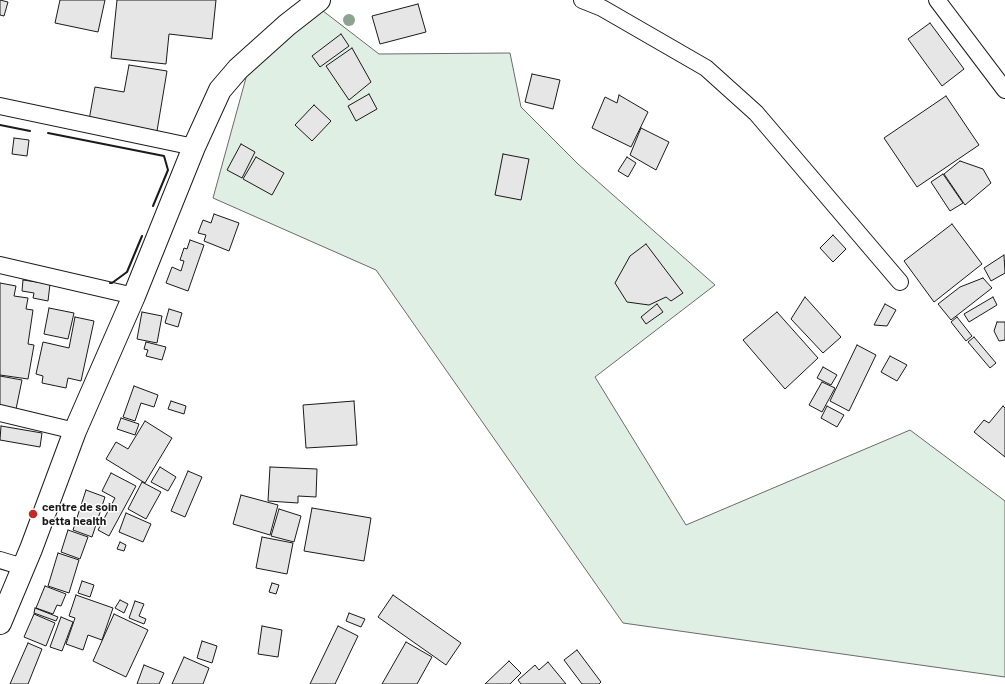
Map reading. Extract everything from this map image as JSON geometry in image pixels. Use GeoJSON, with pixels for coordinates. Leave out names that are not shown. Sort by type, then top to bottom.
{"type":"FeatureCollection","features":[{"type":"Feature","properties":{"kind":"street"},"geometry":{"type":"LineString","coordinates":[[0,623],[75,430],[134,296],[194,147],[220,90],[238,69],[287,25],[319,0]]}},
{"type":"Feature","properties":{"kind":"street"},"geometry":{"type":"LineString","coordinates":[[582,0],[607,4],[706,68],[756,113],[900,282]]}},
{"type":"Feature","properties":{"kind":"street"},"geometry":{"type":"LineString","coordinates":[[938,0],[1005,90]]}},
{"type":"Feature","properties":{"kind":"street"},"geometry":{"type":"LineString","coordinates":[[0,106],[194,147]]}},
{"type":"Feature","properties":{"kind":"street"},"geometry":{"type":"LineString","coordinates":[[0,265],[134,296]]}},
{"type":"Feature","properties":{"kind":"street"},"geometry":{"type":"LineString","coordinates":[[0,413],[75,430]]}},
{"type":"Feature","properties":{"kind":"street"},"geometry":{"type":"LineString","coordinates":[[0,560],[23,567]]}},
{"type":"Feature","properties":{"kind":"green space"},"geometry":{"type":"Polygon","coordinates":[[[314,4],[379,54],[510,53],[521,107],[578,164],[715,285],[595,377],[686,525],[910,430],[1005,501],[1005,677],[623,623],[376,270],[213,198],[255,45],[314,4]]]}},
{"type":"Feature","properties":{"kind":"building"},"geometry":{"type":"Polygon","coordinates":[[[0,0],[8,2],[4,16],[0,15],[0,0]]]}},
{"type":"Feature","properties":{"kind":"building"},"geometry":{"type":"Polygon","coordinates":[[[60,0],[105,0],[98,32],[55,23],[60,0]]]}},
{"type":"Feature","properties":{"kind":"building"},"geometry":{"type":"Polygon","coordinates":[[[117,0],[216,0],[212,39],[169,34],[166,64],[111,58],[117,0]]]}},
{"type":"Feature","properties":{"kind":"building"},"geometry":{"type":"Polygon","coordinates":[[[418,4],[426,32],[380,44],[372,16],[418,4]]]}},
{"type":"Feature","properties":{"kind":"building"},"geometry":{"type":"Polygon","coordinates":[[[930,23],[964,69],[942,86],[908,39],[930,23]]]}},
{"type":"Feature","properties":{"kind":"building"},"geometry":{"type":"Polygon","coordinates":[[[341,34],[349,46],[320,67],[312,56],[341,34]]]}},
{"type":"Feature","properties":{"kind":"building"},"geometry":{"type":"Polygon","coordinates":[[[352,48],[371,82],[349,100],[326,66],[352,48]]]}},
{"type":"Feature","properties":{"kind":"building"},"geometry":{"type":"Polygon","coordinates":[[[129,65],[167,71],[157,131],[89,120],[95,87],[124,92],[129,65]]]}},
{"type":"Feature","properties":{"kind":"building"},"geometry":{"type":"Polygon","coordinates":[[[532,74],[560,80],[553,109],[525,102],[532,74]]]}},
{"type":"Feature","properties":{"kind":"building"},"geometry":{"type":"Polygon","coordinates":[[[369,94],[377,109],[356,121],[348,106],[369,94]]]}},
{"type":"Feature","properties":{"kind":"building"},"geometry":{"type":"Polygon","coordinates":[[[619,95],[648,112],[631,147],[592,128],[605,97],[617,103],[619,95]]]}},
{"type":"Feature","properties":{"kind":"building"},"geometry":{"type":"Polygon","coordinates":[[[946,96],[979,145],[917,187],[884,138],[946,96]]]}},
{"type":"Feature","properties":{"kind":"building"},"geometry":{"type":"Polygon","coordinates":[[[314,105],[331,121],[312,141],[295,125],[314,105]]]}},
{"type":"Feature","properties":{"kind":"building"},"geometry":{"type":"Polygon","coordinates":[[[641,128],[669,142],[656,170],[630,155],[641,128]]]}},
{"type":"Feature","properties":{"kind":"building"},"geometry":{"type":"Polygon","coordinates":[[[14,138],[29,140],[27,156],[12,154],[14,138]]]}},
{"type":"Feature","properties":{"kind":"building"},"geometry":{"type":"Polygon","coordinates":[[[241,144],[255,152],[242,178],[227,170],[241,144]]]}},
{"type":"Feature","properties":{"kind":"building"},"geometry":{"type":"Polygon","coordinates":[[[503,154],[529,159],[521,200],[495,195],[503,154]]]}},
{"type":"Feature","properties":{"kind":"building"},"geometry":{"type":"Polygon","coordinates":[[[256,157],[284,173],[272,195],[243,179],[256,157]]]}},
{"type":"Feature","properties":{"kind":"building"},"geometry":{"type":"Polygon","coordinates":[[[627,157],[636,163],[628,177],[618,171],[627,157]]]}},
{"type":"Feature","properties":{"kind":"building"},"geometry":{"type":"Polygon","coordinates":[[[960,161],[983,169],[991,183],[965,205],[944,174],[960,161]]]}},
{"type":"Feature","properties":{"kind":"building"},"geometry":{"type":"Polygon","coordinates":[[[943,174],[963,203],[950,211],[931,182],[943,174]]]}},
{"type":"Feature","properties":{"kind":"building"},"geometry":{"type":"Polygon","coordinates":[[[214,214],[239,223],[229,251],[204,241],[206,235],[198,233],[203,220],[211,223],[214,214]]]}},
{"type":"Feature","properties":{"kind":"building"},"geometry":{"type":"Polygon","coordinates":[[[952,224],[982,264],[934,302],[904,261],[952,224]]]}},
{"type":"Feature","properties":{"kind":"building"},"geometry":{"type":"Polygon","coordinates":[[[833,235],[846,249],[833,262],[820,248],[833,235]]]}},
{"type":"Feature","properties":{"kind":"building"},"geometry":{"type":"Polygon","coordinates":[[[190,240],[204,245],[188,291],[166,283],[172,267],[181,271],[184,261],[180,260],[184,248],[187,249],[190,240]]]}},
{"type":"Feature","properties":{"kind":"building"},"geometry":{"type":"Polygon","coordinates":[[[646,244],[683,293],[671,301],[666,297],[649,305],[627,302],[615,283],[630,256],[646,244]]]}},
{"type":"Feature","properties":{"kind":"building"},"geometry":{"type":"Polygon","coordinates":[[[1004,255],[1005,273],[991,281],[984,268],[1004,255]]]}},
{"type":"Feature","properties":{"kind":"building"},"geometry":{"type":"Polygon","coordinates":[[[983,278],[992,288],[951,320],[938,304],[960,287],[983,278]]]}},
{"type":"Feature","properties":{"kind":"building"},"geometry":{"type":"Polygon","coordinates":[[[23,280],[50,284],[48,301],[33,298],[34,293],[22,291],[23,280]]]}},
{"type":"Feature","properties":{"kind":"building"},"geometry":{"type":"Polygon","coordinates":[[[0,283],[16,286],[14,296],[28,298],[26,309],[33,310],[28,344],[34,345],[28,379],[0,375],[0,283]]]}},
{"type":"Feature","properties":{"kind":"building"},"geometry":{"type":"Polygon","coordinates":[[[805,297],[841,337],[823,353],[791,319],[805,297]]]}},
{"type":"Feature","properties":{"kind":"building"},"geometry":{"type":"Polygon","coordinates":[[[993,297],[997,305],[969,322],[964,314],[993,297]]]}},
{"type":"Feature","properties":{"kind":"building"},"geometry":{"type":"Polygon","coordinates":[[[657,304],[663,312],[646,324],[641,317],[657,304]]]}},
{"type":"Feature","properties":{"kind":"building"},"geometry":{"type":"Polygon","coordinates":[[[885,304],[896,310],[887,326],[874,325],[885,304]]]}},
{"type":"Feature","properties":{"kind":"building"},"geometry":{"type":"Polygon","coordinates":[[[49,308],[74,313],[68,339],[44,334],[49,308]]]}},
{"type":"Feature","properties":{"kind":"building"},"geometry":{"type":"Polygon","coordinates":[[[169,309],[182,313],[178,327],[165,323],[169,309]]]}},
{"type":"Feature","properties":{"kind":"building"},"geometry":{"type":"Polygon","coordinates":[[[142,312],[162,316],[157,343],[137,339],[142,312]]]}},
{"type":"Feature","properties":{"kind":"building"},"geometry":{"type":"Polygon","coordinates":[[[777,312],[818,358],[785,389],[743,340],[777,312]]]}},
{"type":"Feature","properties":{"kind":"building"},"geometry":{"type":"Polygon","coordinates":[[[75,317],[94,321],[81,381],[68,378],[66,388],[42,383],[43,376],[36,374],[43,342],[69,348],[75,317]]]}},
{"type":"Feature","properties":{"kind":"building"},"geometry":{"type":"Polygon","coordinates":[[[957,317],[972,336],[966,341],[951,322],[957,317]]]}},
{"type":"Feature","properties":{"kind":"building"},"geometry":{"type":"Polygon","coordinates":[[[997,322],[1005,322],[1005,340],[999,341],[994,331],[997,322]]]}},
{"type":"Feature","properties":{"kind":"building"},"geometry":{"type":"Polygon","coordinates":[[[974,337],[996,363],[990,368],[968,342],[974,337]]]}},
{"type":"Feature","properties":{"kind":"building"},"geometry":{"type":"Polygon","coordinates":[[[146,342],[166,347],[162,360],[146,356],[148,350],[144,349],[146,342]]]}},
{"type":"Feature","properties":{"kind":"building"},"geometry":{"type":"Polygon","coordinates":[[[857,345],[876,355],[849,411],[830,401],[857,345]]]}},
{"type":"Feature","properties":{"kind":"building"},"geometry":{"type":"Polygon","coordinates":[[[890,356],[907,365],[897,381],[881,372],[890,356]]]}},
{"type":"Feature","properties":{"kind":"building"},"geometry":{"type":"Polygon","coordinates":[[[823,367],[837,375],[831,385],[817,378],[823,367]]]}},
{"type":"Feature","properties":{"kind":"building"},"geometry":{"type":"Polygon","coordinates":[[[0,376],[22,380],[15,414],[0,410],[0,376]]]}},
{"type":"Feature","properties":{"kind":"building"},"geometry":{"type":"Polygon","coordinates":[[[822,382],[835,388],[822,412],[809,405],[822,382]]]}},
{"type":"Feature","properties":{"kind":"building"},"geometry":{"type":"Polygon","coordinates":[[[134,386],[158,395],[154,407],[141,403],[135,421],[123,417],[134,386]]]}},
{"type":"Feature","properties":{"kind":"building"},"geometry":{"type":"Polygon","coordinates":[[[171,401],[186,406],[184,414],[168,409],[171,401]]]}},
{"type":"Feature","properties":{"kind":"building"},"geometry":{"type":"Polygon","coordinates":[[[354,401],[357,445],[306,448],[303,405],[354,401]]]}},
{"type":"Feature","properties":{"kind":"building"},"geometry":{"type":"Polygon","coordinates":[[[827,406],[844,415],[837,427],[821,418],[827,406]]]}},
{"type":"Feature","properties":{"kind":"building"},"geometry":{"type":"Polygon","coordinates":[[[1003,406],[1005,408],[1005,457],[974,432],[984,420],[989,423],[1003,406]]]}},
{"type":"Feature","properties":{"kind":"building"},"geometry":{"type":"Polygon","coordinates":[[[121,418],[139,424],[135,435],[117,429],[121,418]]]}},
{"type":"Feature","properties":{"kind":"building"},"geometry":{"type":"Polygon","coordinates":[[[145,421],[172,438],[145,483],[106,459],[116,442],[128,449],[145,421]]]}},
{"type":"Feature","properties":{"kind":"building"},"geometry":{"type":"Polygon","coordinates":[[[1,426],[42,433],[40,447],[0,440],[1,426]]]}},
{"type":"Feature","properties":{"kind":"building"},"geometry":{"type":"Polygon","coordinates":[[[160,467],[176,477],[168,491],[151,482],[160,467]]]}},
{"type":"Feature","properties":{"kind":"building"},"geometry":{"type":"Polygon","coordinates":[[[270,467],[317,469],[316,497],[298,496],[298,503],[268,501],[270,467]]]}},
{"type":"Feature","properties":{"kind":"building"},"geometry":{"type":"Polygon","coordinates":[[[188,471],[202,477],[185,517],[171,511],[188,471]]]}},
{"type":"Feature","properties":{"kind":"building"},"geometry":{"type":"Polygon","coordinates":[[[111,473],[136,486],[109,536],[98,530],[115,498],[102,491],[111,473]]]}},
{"type":"Feature","properties":{"kind":"building"},"geometry":{"type":"Polygon","coordinates":[[[142,482],[161,492],[146,519],[128,509],[142,482]]]}},
{"type":"Feature","properties":{"kind":"building"},"geometry":{"type":"Polygon","coordinates":[[[86,490],[105,497],[92,537],[73,530],[86,490]]]}},
{"type":"Feature","properties":{"kind":"building"},"geometry":{"type":"Polygon","coordinates":[[[241,495],[278,505],[270,535],[233,524],[241,495]]]}},
{"type":"Feature","properties":{"kind":"building"},"geometry":{"type":"Polygon","coordinates":[[[312,508],[371,518],[364,561],[304,551],[312,508]]]}},
{"type":"Feature","properties":{"kind":"building"},"geometry":{"type":"Polygon","coordinates":[[[279,509],[301,516],[294,542],[271,536],[279,509]]]}},
{"type":"Feature","properties":{"kind":"building"},"geometry":{"type":"Polygon","coordinates":[[[126,513],[151,524],[143,542],[119,532],[126,513]]]}},
{"type":"Feature","properties":{"kind":"building"},"geometry":{"type":"Polygon","coordinates":[[[68,530],[88,537],[80,559],[61,552],[68,530]]]}},
{"type":"Feature","properties":{"kind":"building"},"geometry":{"type":"Polygon","coordinates":[[[262,537],[293,543],[287,574],[256,568],[262,537]]]}},
{"type":"Feature","properties":{"kind":"building"},"geometry":{"type":"Polygon","coordinates":[[[120,542],[126,545],[124,551],[117,549],[120,542]]]}},
{"type":"Feature","properties":{"kind":"building"},"geometry":{"type":"Polygon","coordinates":[[[58,553],[79,560],[69,593],[48,586],[58,553]]]}},
{"type":"Feature","properties":{"kind":"building"},"geometry":{"type":"Polygon","coordinates":[[[82,581],[94,585],[90,597],[78,593],[82,581]]]}},
{"type":"Feature","properties":{"kind":"building"},"geometry":{"type":"Polygon","coordinates":[[[272,583],[279,585],[276,594],[269,592],[272,583]]]}},
{"type":"Feature","properties":{"kind":"building"},"geometry":{"type":"Polygon","coordinates":[[[45,586],[66,594],[61,606],[57,605],[53,614],[36,608],[45,586]]]}},
{"type":"Feature","properties":{"kind":"building"},"geometry":{"type":"Polygon","coordinates":[[[76,595],[113,608],[102,640],[88,635],[83,650],[66,644],[75,618],[69,616],[76,595]]]}},
{"type":"Feature","properties":{"kind":"building"},"geometry":{"type":"Polygon","coordinates":[[[393,595],[461,643],[446,665],[378,617],[393,595]]]}},
{"type":"Feature","properties":{"kind":"building"},"geometry":{"type":"Polygon","coordinates":[[[120,600],[128,604],[124,613],[115,608],[120,600]]]}},
{"type":"Feature","properties":{"kind":"building"},"geometry":{"type":"Polygon","coordinates":[[[135,601],[144,604],[139,616],[146,619],[144,624],[129,618],[135,601]]]}},
{"type":"Feature","properties":{"kind":"building"},"geometry":{"type":"Polygon","coordinates":[[[35,608],[58,617],[56,621],[34,613],[35,608]]]}},
{"type":"Feature","properties":{"kind":"building"},"geometry":{"type":"Polygon","coordinates":[[[349,613],[365,619],[361,627],[346,621],[349,613]]]}},
{"type":"Feature","properties":{"kind":"building"},"geometry":{"type":"Polygon","coordinates":[[[34,614],[55,623],[46,646],[24,637],[34,614]]]}},
{"type":"Feature","properties":{"kind":"building"},"geometry":{"type":"Polygon","coordinates":[[[114,614],[148,630],[126,677],[93,661],[114,614]]]}},
{"type":"Feature","properties":{"kind":"building"},"geometry":{"type":"Polygon","coordinates":[[[61,617],[73,622],[62,651],[50,647],[61,617]]]}},
{"type":"Feature","properties":{"kind":"building"},"geometry":{"type":"Polygon","coordinates":[[[262,626],[282,630],[278,657],[258,654],[262,626]]]}},
{"type":"Feature","properties":{"kind":"building"},"geometry":{"type":"Polygon","coordinates":[[[338,626],[358,636],[335,684],[310,684],[338,626]]]}},
{"type":"Feature","properties":{"kind":"building"},"geometry":{"type":"Polygon","coordinates":[[[202,641],[217,646],[212,663],[197,658],[202,641]]]}},
{"type":"Feature","properties":{"kind":"building"},"geometry":{"type":"Polygon","coordinates":[[[406,642],[432,657],[417,684],[382,684],[406,642]]]}},
{"type":"Feature","properties":{"kind":"building"},"geometry":{"type":"Polygon","coordinates":[[[28,643],[42,649],[28,684],[10,684],[28,643]]]}},
{"type":"Feature","properties":{"kind":"building"},"geometry":{"type":"Polygon","coordinates":[[[577,650],[601,682],[599,684],[582,684],[564,660],[577,650]]]}},
{"type":"Feature","properties":{"kind":"building"},"geometry":{"type":"Polygon","coordinates":[[[184,657],[209,668],[203,684],[172,684],[184,657]]]}},
{"type":"Feature","properties":{"kind":"building"},"geometry":{"type":"Polygon","coordinates":[[[509,661],[521,673],[510,684],[485,684],[509,661]]]}},
{"type":"Feature","properties":{"kind":"building"},"geometry":{"type":"Polygon","coordinates":[[[548,662],[566,684],[521,684],[518,680],[535,665],[539,670],[548,662]]]}},
{"type":"Feature","properties":{"kind":"building"},"geometry":{"type":"Polygon","coordinates":[[[144,665],[164,673],[159,684],[137,684],[144,665]]]}},
{"type":"Feature","properties":{"kind":"wall"},"geometry":{"type":"LineString","coordinates":[[0,125],[30,131]]}},
{"type":"Feature","properties":{"kind":"wall"},"geometry":{"type":"LineString","coordinates":[[48,133],[164,156],[168,170],[153,206]]}},
{"type":"Feature","properties":{"kind":"wall"},"geometry":{"type":"LineString","coordinates":[[110,283],[127,272],[142,236]]}},
{"type":"Feature","properties":{"kind":"place","name":"centre de soin betta health"},"geometry":{"type":"Point","coordinates":[33,514]}}]}
